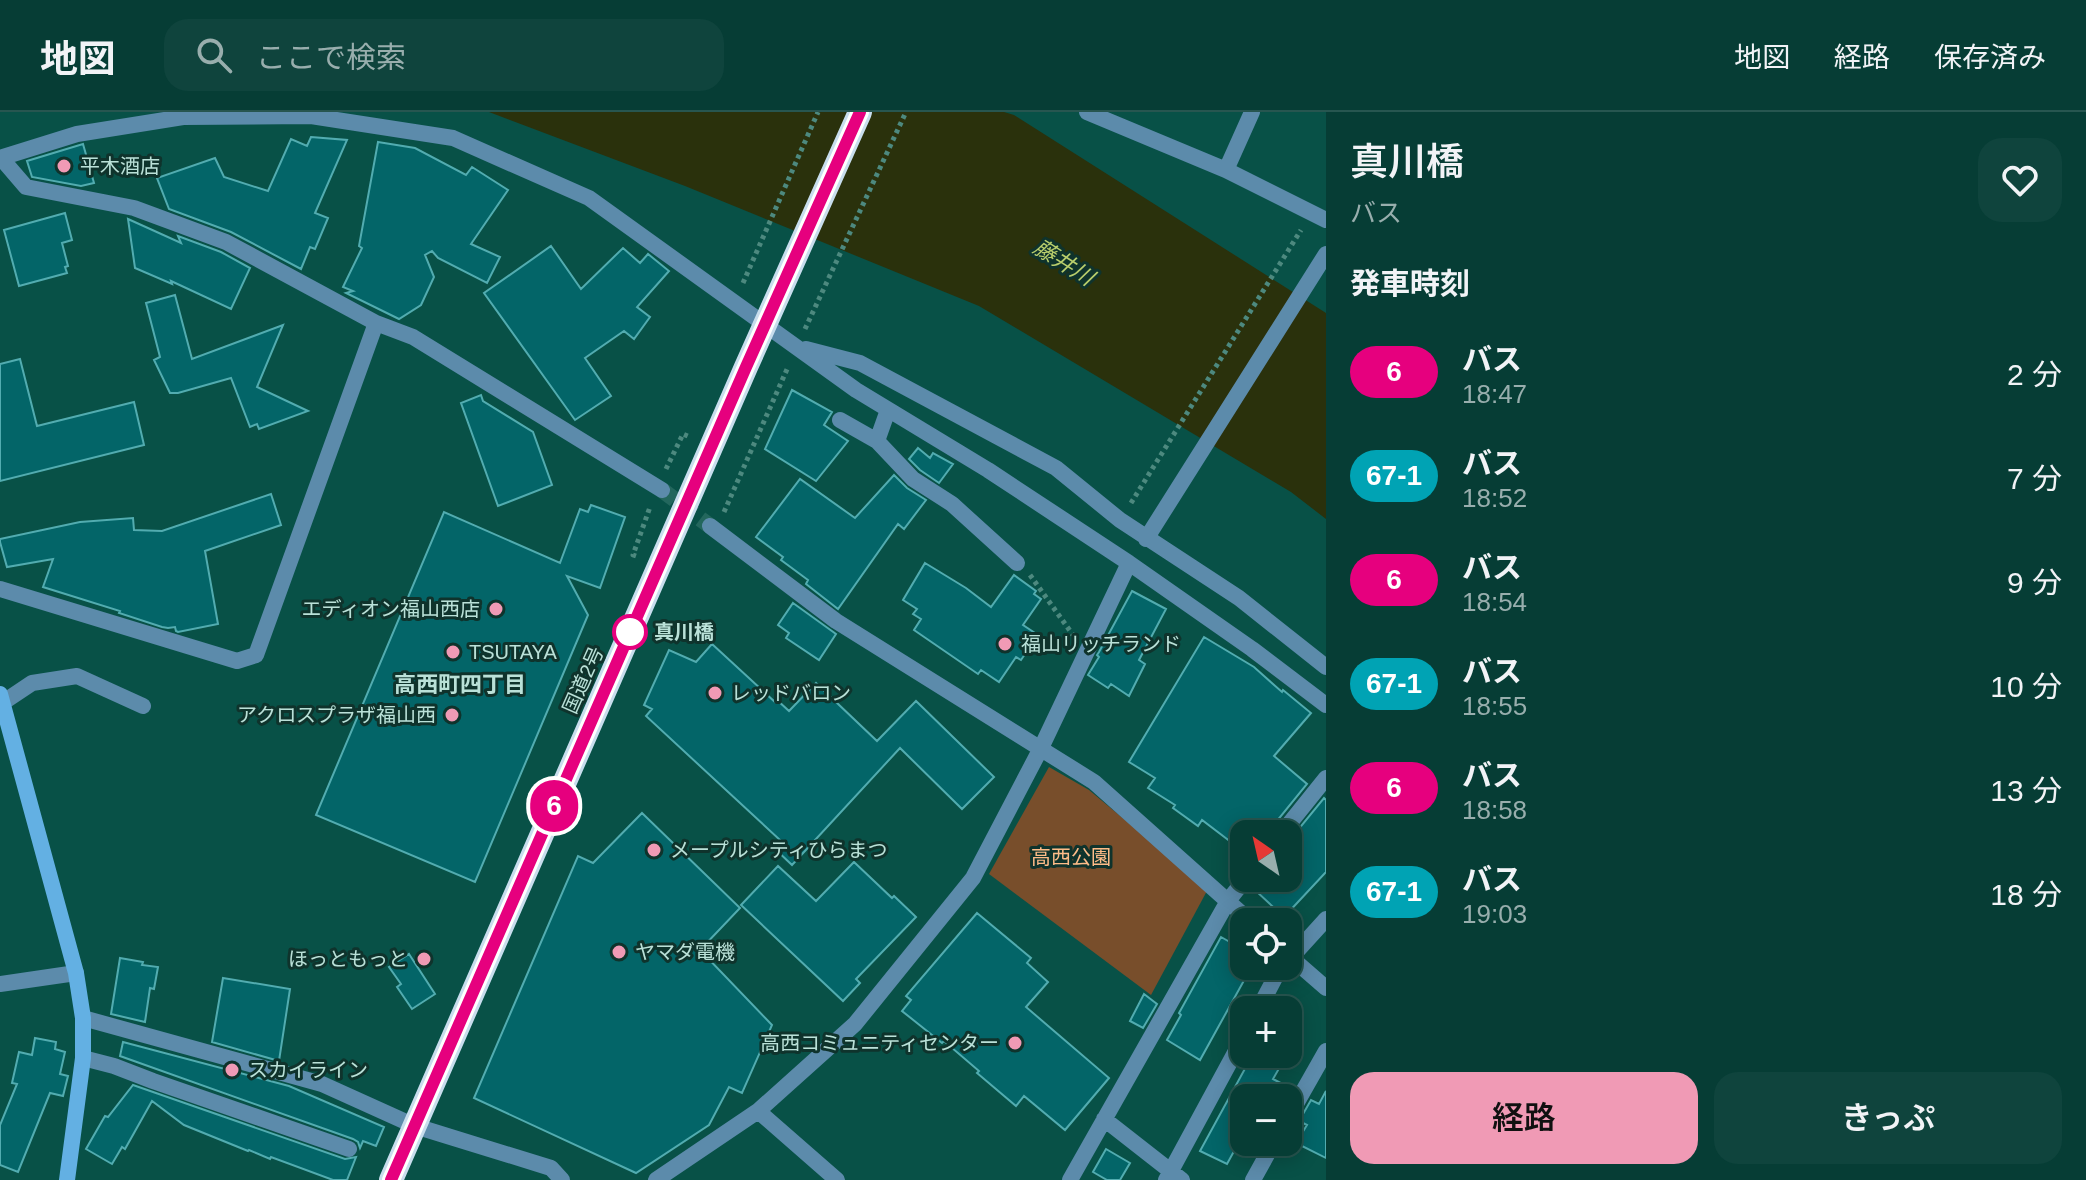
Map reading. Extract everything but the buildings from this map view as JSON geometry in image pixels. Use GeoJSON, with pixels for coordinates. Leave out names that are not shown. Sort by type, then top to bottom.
{"type":"FeatureCollection","features":[{"type":"Feature","properties":{"kind":"highway","name":"国道2号"},"geometry":{"type":"LineString","coordinates":[[391,1180],[860,112]]}},
{"type":"Feature","properties":{"kind":"street"},"geometry":{"type":"LineString","coordinates":[[1087,112],[1226,170],[1319,216]]}},
{"type":"Feature","properties":{"kind":"street"},"geometry":{"type":"LineString","coordinates":[[1226,170],[1252,112]]}},
{"type":"Feature","properties":{"kind":"street"},"geometry":{"type":"LineString","coordinates":[[662,490],[413,337],[376,323],[226,242],[134,208],[26,187],[1,158],[77,134],[183,117],[311,116],[453,138],[589,198],[856,390],[988,470],[1129,563],[1326,705]]}},
{"type":"Feature","properties":{"kind":"street"},"geometry":{"type":"LineString","coordinates":[[1146,539],[1326,254]]}},
{"type":"Feature","properties":{"kind":"street"},"geometry":{"type":"LineString","coordinates":[[0,589],[237,661],[256,655],[376,323]]}},
{"type":"Feature","properties":{"kind":"street"},"geometry":{"type":"LineString","coordinates":[[797,347],[860,363],[1056,468],[1146,539],[1239,598],[1326,667]]}},
{"type":"Feature","properties":{"kind":"street"},"geometry":{"type":"LineString","coordinates":[[877,441],[888,410]]}},
{"type":"Feature","properties":{"kind":"street"},"geometry":{"type":"LineString","coordinates":[[840,420],[877,441],[913,479],[952,504],[1017,563]]}},
{"type":"Feature","properties":{"kind":"street"},"geometry":{"type":"LineString","coordinates":[[713,528],[836,621],[1094,782],[1236,908]]}},
{"type":"Feature","properties":{"kind":"street"},"geometry":{"type":"LineString","coordinates":[[656,1180],[758,1111],[855,1024],[973,878],[1041,748],[1129,563]]}},
{"type":"Feature","properties":{"kind":"street"},"geometry":{"type":"LineString","coordinates":[[67,1180],[83,1058],[83,1018],[76,973],[1,699],[32,683],[77,676],[143,706]]}},
{"type":"Feature","properties":{"kind":"street"},"geometry":{"type":"LineString","coordinates":[[1292,820],[1326,778]]}},
{"type":"Feature","properties":{"kind":"street"},"geometry":{"type":"LineString","coordinates":[[1070,1180],[1235,892]]}},
{"type":"Feature","properties":{"kind":"street"},"geometry":{"type":"LineString","coordinates":[[1302,945],[1326,919]]}},
{"type":"Feature","properties":{"kind":"street"},"geometry":{"type":"LineString","coordinates":[[1302,970],[1326,988]]}},
{"type":"Feature","properties":{"kind":"street"},"geometry":{"type":"LineString","coordinates":[[0,984],[76,973]]}},
{"type":"Feature","properties":{"kind":"street"},"geometry":{"type":"LineString","coordinates":[[83,1018],[322,1084],[415,1126],[551,1168],[562,1180]]}},
{"type":"Feature","properties":{"kind":"street"},"geometry":{"type":"LineString","coordinates":[[1302,1093],[1326,1051]]}},
{"type":"Feature","properties":{"kind":"street"},"geometry":{"type":"LineString","coordinates":[[83,1058],[114,1066],[349,1149]]}},
{"type":"Feature","properties":{"kind":"street"},"geometry":{"type":"LineString","coordinates":[[1104,1119],[1173,1177],[1230,1064]]}},
{"type":"Feature","properties":{"kind":"street"},"geometry":{"type":"LineString","coordinates":[[758,1111],[837,1180]]}},
{"type":"Feature","properties":{"kind":"street"},"geometry":{"type":"LineString","coordinates":[[1253,1180],[1266,1156]]}},
{"type":"Feature","properties":{"kind":"path"},"geometry":{"type":"LineString","coordinates":[[734,304],[818,112]]}},
{"type":"Feature","properties":{"kind":"path"},"geometry":{"type":"LineString","coordinates":[[713,528],[906,112]]}},
{"type":"Feature","properties":{"kind":"path"},"geometry":{"type":"LineString","coordinates":[[1120,520],[1319,216]]}},
{"type":"Feature","properties":{"kind":"path"},"geometry":{"type":"LineString","coordinates":[[1017,563],[1028,573],[1075,638],[1089,647]]}},
{"type":"Feature","properties":{"kind":"green space","name":"高西公園"},"geometry":{"type":"Polygon","coordinates":[[[1049,767],[1089,790],[1208,889],[1151,995],[989,874],[1049,767]]]}},
{"type":"Feature","properties":{"kind":"water","name":"藤井川"},"geometry":{"type":"Polygon","coordinates":[[[489,112],[1004,112],[1014,115],[1326,313],[1326,519],[1291,492],[979,306],[685,186],[489,112]]]}},
{"type":"Feature","properties":{"kind":"tunnel"},"geometry":{"type":"LineString","coordinates":[[662,490],[710,526]]}},
{"type":"Feature","properties":{"kind":"bus line","name":"6"},"geometry":{"type":"LineString","coordinates":[[391,1180],[860,112]]}},
{"type":"Feature","properties":{"kind":"place","name":"平木酒店"},"geometry":{"type":"Point","coordinates":[64,166]}},
{"type":"Feature","properties":{"kind":"place","name":"エディオン福山西店"},"geometry":{"type":"Point","coordinates":[496,609]}},
{"type":"Feature","properties":{"kind":"place","name":"真川橋"},"geometry":{"type":"Point","coordinates":[630,632]}},
{"type":"Feature","properties":{"kind":"place","name":"福山リッチランド"},"geometry":{"type":"Point","coordinates":[1005,644]}},
{"type":"Feature","properties":{"kind":"place","name":"TSUTAYA"},"geometry":{"type":"Point","coordinates":[453,652]}},
{"type":"Feature","properties":{"kind":"place","name":"レッドバロン"},"geometry":{"type":"Point","coordinates":[715,693]}},
{"type":"Feature","properties":{"kind":"place","name":"アクロスプラザ福山西"},"geometry":{"type":"Point","coordinates":[452,715]}},
{"type":"Feature","properties":{"kind":"place","name":"メープルシティひらまつ"},"geometry":{"type":"Point","coordinates":[654,850]}},
{"type":"Feature","properties":{"kind":"place","name":"ヤマダ電機"},"geometry":{"type":"Point","coordinates":[619,952]}},
{"type":"Feature","properties":{"kind":"place","name":"ほっともっと"},"geometry":{"type":"Point","coordinates":[424,959]}},
{"type":"Feature","properties":{"kind":"place","name":"高西コミュニティセンター"},"geometry":{"type":"Point","coordinates":[1015,1043]}},
{"type":"Feature","properties":{"kind":"place","name":"スカイライン"},"geometry":{"type":"Point","coordinates":[232,1070]}},
{"type":"Feature","properties":{"kind":"district","name":"高西町四丁目"},"geometry":{"type":"Point","coordinates":[460,684]}}]}
